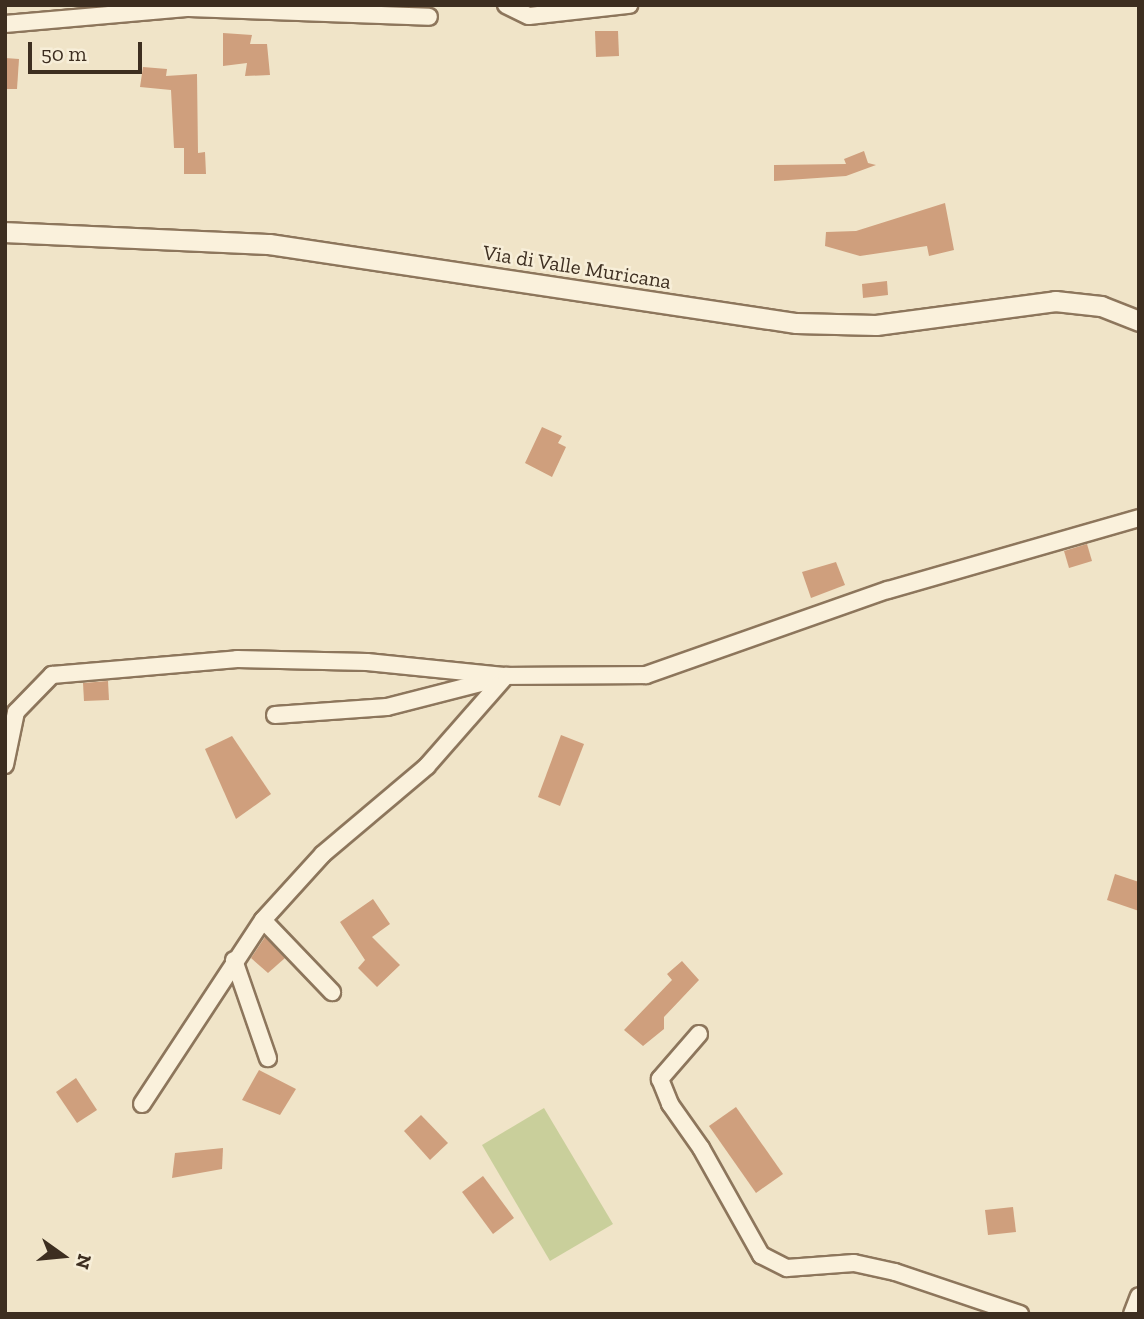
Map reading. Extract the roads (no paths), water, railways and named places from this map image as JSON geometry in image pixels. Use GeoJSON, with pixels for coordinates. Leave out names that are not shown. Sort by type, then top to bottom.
{"type":"FeatureCollection","features":[{"type":"Feature","properties":{"kind":"street"},"geometry":{"type":"LineString","coordinates":[[506,5],[529,16],[629,5]]}},
{"type":"Feature","properties":{"kind":"street"},"geometry":{"type":"LineString","coordinates":[[5,24],[189,8],[429,17]]}},
{"type":"Feature","properties":{"kind":"street","name":"Via di Valle Muricana"},"geometry":{"type":"LineString","coordinates":[[5,232],[269,244],[796,323],[891,324],[1046,301],[1101,306],[1139,321]]}},
{"type":"Feature","properties":{"kind":"street"},"geometry":{"type":"LineString","coordinates":[[5,765],[16,712],[52,675],[237,659],[367,662],[506,676],[646,675],[901,586],[1139,518]]}},
{"type":"Feature","properties":{"kind":"street"},"geometry":{"type":"LineString","coordinates":[[275,715],[406,704],[506,676]]}},
{"type":"Feature","properties":{"kind":"street"},"geometry":{"type":"LineString","coordinates":[[142,1104],[234,960],[263,920],[323,854],[435,758],[506,676]]}},
{"type":"Feature","properties":{"kind":"street"},"geometry":{"type":"LineString","coordinates":[[263,920],[332,992]]}},
{"type":"Feature","properties":{"kind":"street"},"geometry":{"type":"LineString","coordinates":[[234,960],[268,1058]]}},
{"type":"Feature","properties":{"kind":"street"},"geometry":{"type":"LineString","coordinates":[[699,1034],[660,1079],[670,1104],[701,1148],[761,1255],[787,1268],[854,1263],[895,1272],[1020,1314]]}},
{"type":"Feature","properties":{"kind":"street"},"geometry":{"type":"LineString","coordinates":[[1132,1314],[1139,1296]]}}]}
